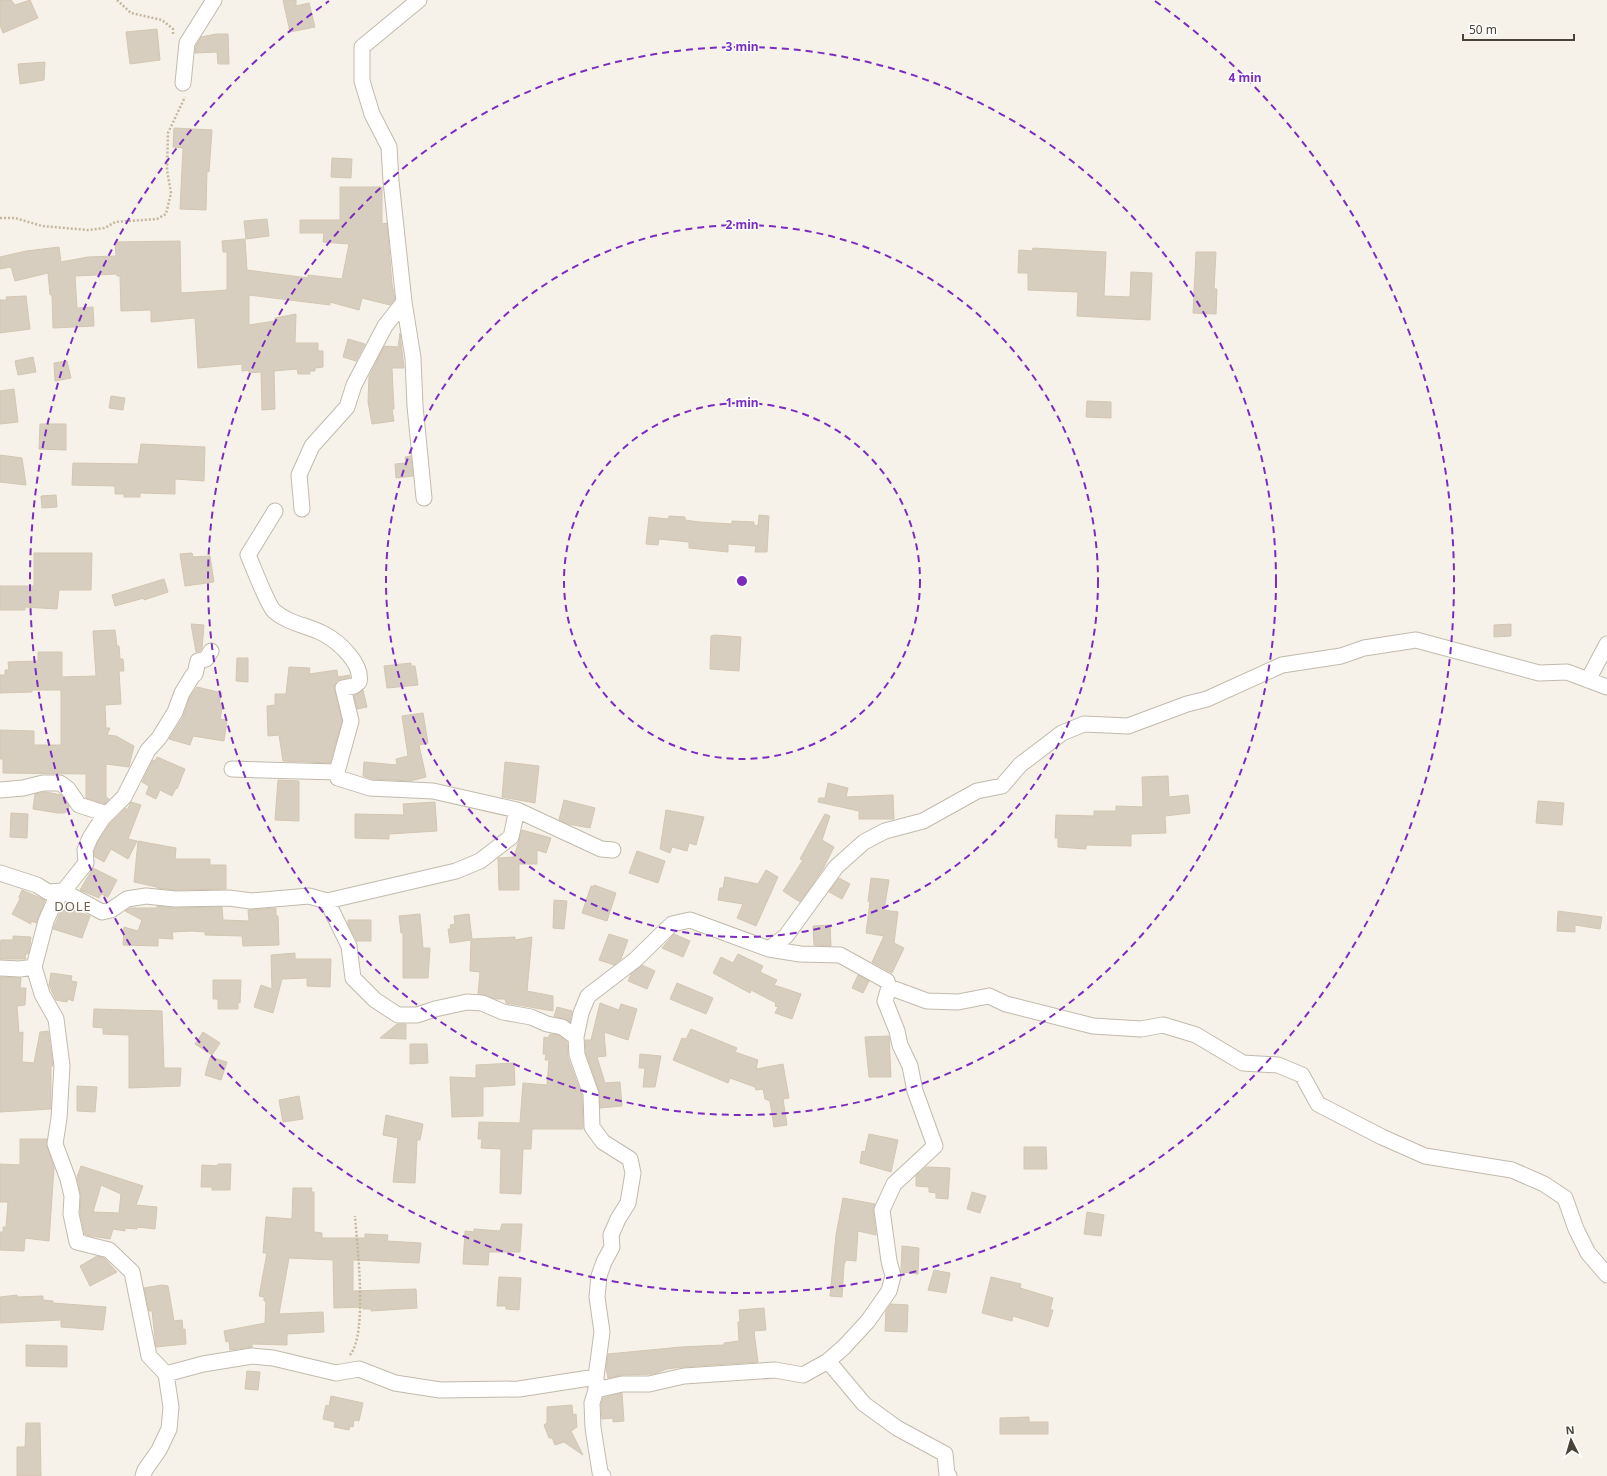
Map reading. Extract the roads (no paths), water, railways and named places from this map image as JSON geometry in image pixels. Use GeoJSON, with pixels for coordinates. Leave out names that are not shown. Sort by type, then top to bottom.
{"type":"FeatureCollection","features":[{"type":"Feature","properties":{"kind":"street"},"geometry":{"type":"LineString","coordinates":[[183,83],[188,43],[214,0]]}},
{"type":"Feature","properties":{"kind":"street"},"geometry":{"type":"LineString","coordinates":[[419,0],[362,47],[362,82],[372,114],[389,147],[391,181],[404,302],[413,358],[415,406],[424,498]]}},
{"type":"Feature","properties":{"kind":"street"},"geometry":{"type":"LineString","coordinates":[[302,509],[299,475],[312,446],[347,407],[354,386],[385,326],[404,302]]}},
{"type":"Feature","properties":{"kind":"street"},"geometry":{"type":"LineString","coordinates":[[275,511],[248,555],[273,610],[290,621],[324,634],[353,658],[360,675],[359,682],[354,686],[343,688],[351,721],[337,772],[338,778],[370,788],[433,791],[517,810],[601,849],[613,850]]}},
{"type":"Feature","properties":{"kind":"street"},"geometry":{"type":"LineString","coordinates":[[769,949],[786,936],[836,867],[864,842],[885,831],[923,821],[977,792],[1002,786],[1020,765],[1062,733],[1084,724],[1128,726],[1187,704],[1207,699],[1282,665],[1341,656],[1364,648],[1416,640],[1539,673],[1567,672],[1607,687]]}},
{"type":"Feature","properties":{"kind":"street"},"geometry":{"type":"LineString","coordinates":[[1588,680],[1607,644]]}},
{"type":"Feature","properties":{"kind":"street"},"geometry":{"type":"LineString","coordinates":[[143,1476],[145,1470],[159,1450],[169,1429],[171,1408],[166,1374],[149,1356],[132,1272],[109,1250],[77,1242],[71,1214],[71,1191],[55,1144],[59,1118],[62,1066],[56,1019],[42,994],[34,967],[46,921],[54,903],[86,863],[85,850],[90,838],[107,814],[124,797],[148,750],[159,738],[175,712],[182,693],[192,675],[195,674],[198,661],[206,660],[211,651]]}},
{"type":"Feature","properties":{"kind":"street"},"geometry":{"type":"LineString","coordinates":[[232,769],[337,772]]}},
{"type":"Feature","properties":{"kind":"street"},"geometry":{"type":"LineString","coordinates":[[0,790],[23,788],[43,783],[60,783],[68,789],[79,805],[107,814]]}},
{"type":"Feature","properties":{"kind":"street"},"geometry":{"type":"LineString","coordinates":[[0,873],[36,885],[48,892],[63,891],[102,912],[111,910],[127,899],[146,896],[175,899],[229,898],[251,901],[309,896],[327,901],[456,871],[480,861],[511,837],[517,810]]}},
{"type":"Feature","properties":{"kind":"street"},"geometry":{"type":"LineString","coordinates":[[327,901],[349,946],[353,978],[375,1000],[398,1015],[418,1015],[435,1009],[467,1002],[482,1003],[503,1012],[531,1017],[547,1024],[562,1027],[576,1037]]}},
{"type":"Feature","properties":{"kind":"street"},"geometry":{"type":"LineString","coordinates":[[166,1374],[203,1364],[252,1356],[273,1358],[336,1373],[359,1369],[396,1383],[440,1390],[519,1389],[596,1383],[649,1384],[684,1376],[775,1370],[803,1375],[828,1360],[844,1347],[868,1321],[889,1292],[893,1276],[888,1261],[882,1210],[894,1184],[935,1146],[915,1092],[910,1066],[900,1045],[897,1031],[885,1001],[888,987],[887,981],[840,955],[800,954],[769,949],[690,920],[672,924],[635,960],[588,996],[581,1013],[576,1037],[577,1054],[591,1094],[592,1127],[603,1142],[630,1159],[633,1173],[628,1203],[618,1219],[611,1236],[612,1248],[604,1262],[599,1276],[597,1297],[602,1332],[596,1383],[592,1397],[593,1428],[600,1472],[603,1476]]}},
{"type":"Feature","properties":{"kind":"street"},"geometry":{"type":"LineString","coordinates":[[0,968],[20,969],[34,967]]}},
{"type":"Feature","properties":{"kind":"street"},"geometry":{"type":"LineString","coordinates":[[888,987],[927,1001],[958,1002],[989,996],[1006,1004],[1093,1026],[1141,1029],[1163,1025],[1196,1035],[1243,1063],[1278,1065],[1302,1075],[1318,1104],[1382,1137],[1425,1156],[1512,1170],[1544,1184],[1565,1198],[1576,1229],[1588,1253],[1607,1274]]}},
{"type":"Feature","properties":{"kind":"street"},"geometry":{"type":"LineString","coordinates":[[828,1360],[864,1404],[897,1428],[945,1454],[947,1475],[949,1476]]}},
{"type":"Feature","properties":{"kind":"district","name":"DOLE"},"geometry":{"type":"Point","coordinates":[73,906]}}]}
